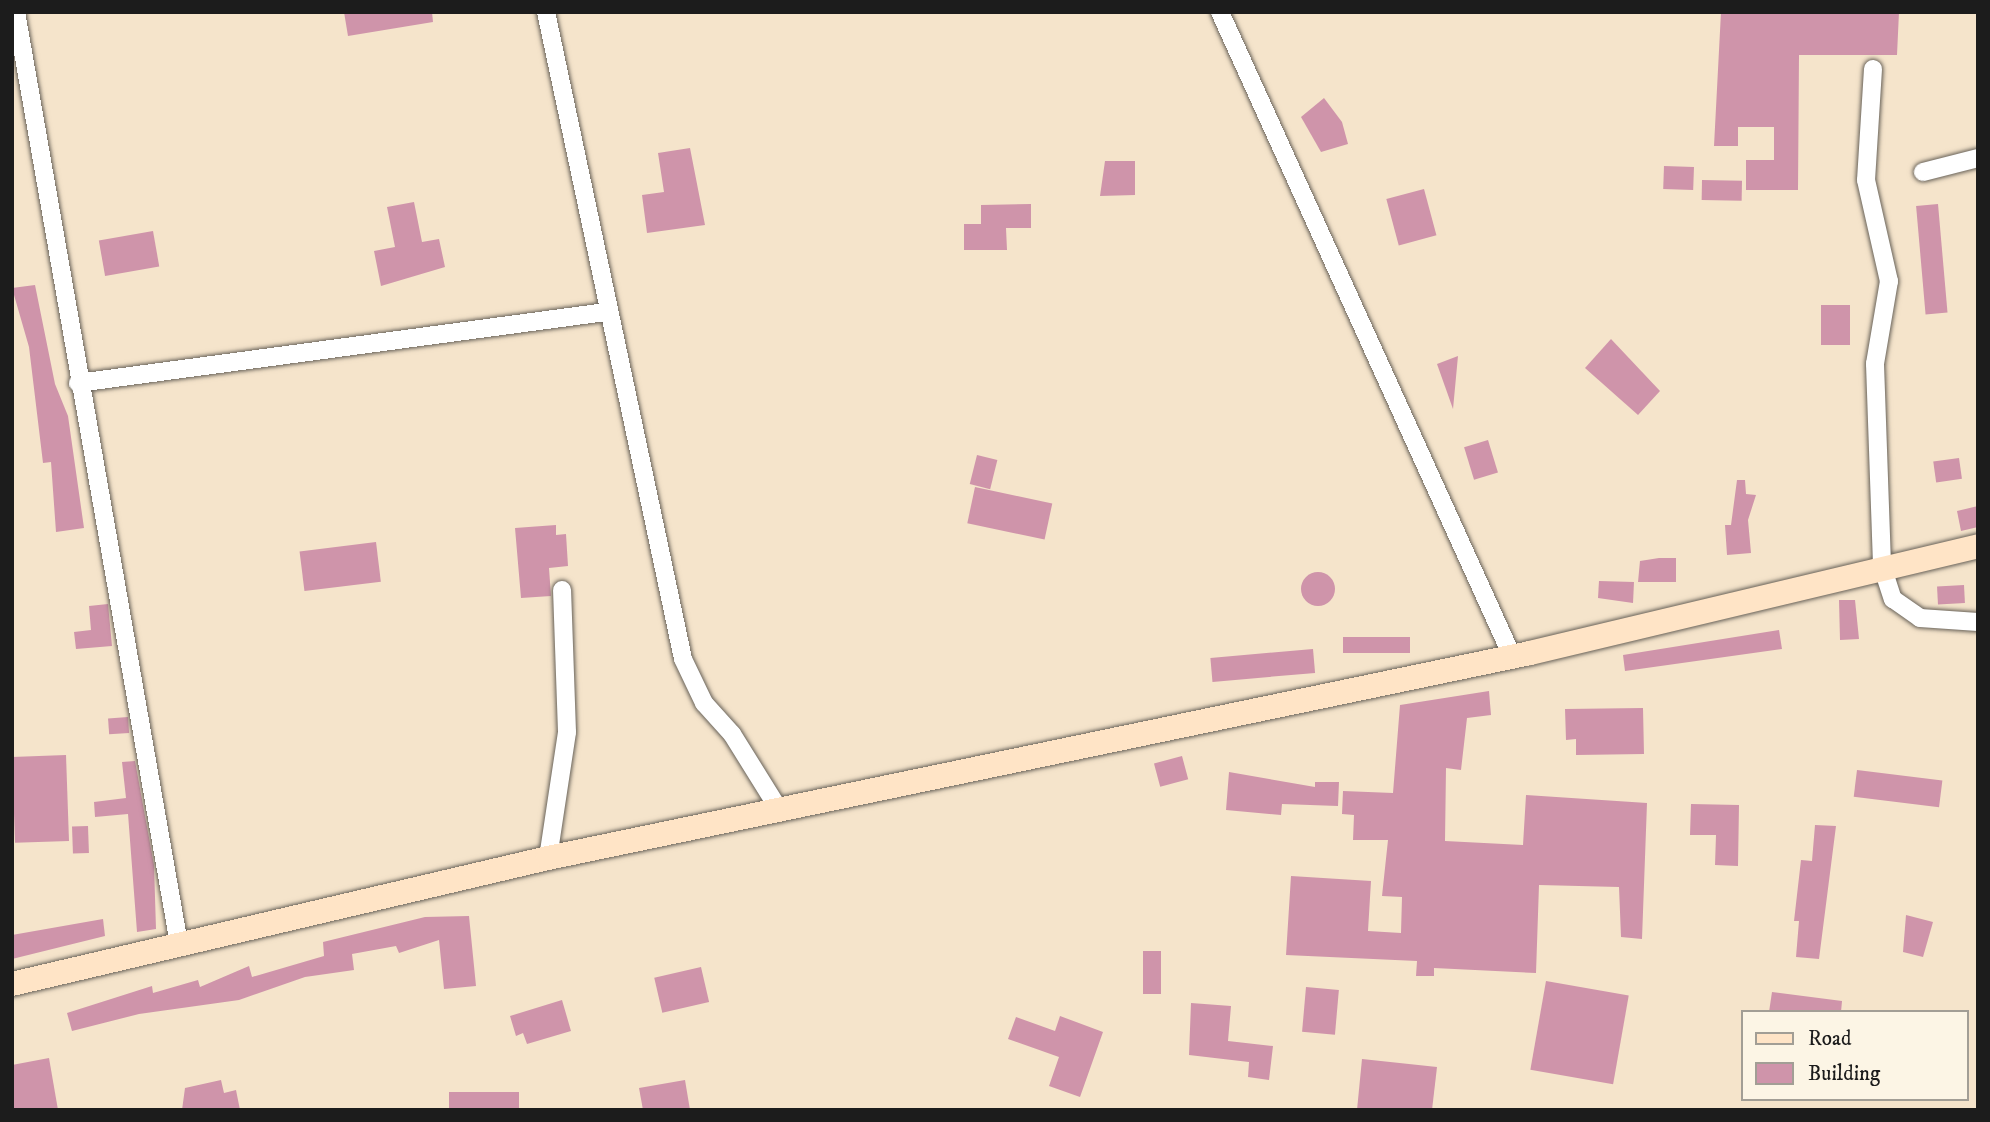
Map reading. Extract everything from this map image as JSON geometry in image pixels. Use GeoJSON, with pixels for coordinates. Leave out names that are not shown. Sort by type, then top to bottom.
{"type":"FeatureCollection","features":[{"type":"Feature","properties":{"kind":"main road"},"geometry":{"type":"LineString","coordinates":[[12,984],[548,858],[1512,656],[1882,566],[1978,546]]}},
{"type":"Feature","properties":{"kind":"street"},"geometry":{"type":"LineString","coordinates":[[16,12],[179,944]]}},
{"type":"Feature","properties":{"kind":"street"},"geometry":{"type":"LineString","coordinates":[[546,12],[606,313],[683,660],[704,703],[733,734],[780,811]]}},
{"type":"Feature","properties":{"kind":"street"},"geometry":{"type":"LineString","coordinates":[[1220,12],[1512,656]]}},
{"type":"Feature","properties":{"kind":"street"},"geometry":{"type":"LineString","coordinates":[[1872,69],[1866,180],[1889,281],[1875,364],[1882,566],[1893,599],[1920,618],[1978,622]]}},
{"type":"Feature","properties":{"kind":"street"},"geometry":{"type":"LineString","coordinates":[[1923,172],[1978,158]]}},
{"type":"Feature","properties":{"kind":"street"},"geometry":{"type":"LineString","coordinates":[[79,383],[606,313]]}},
{"type":"Feature","properties":{"kind":"street"},"geometry":{"type":"LineString","coordinates":[[548,858],[567,732],[562,590]]}},
{"type":"Feature","properties":{"kind":"building"},"geometry":{"type":"Polygon","coordinates":[[[344,12],[432,12],[433,22],[348,36],[344,12]]]}},
{"type":"Feature","properties":{"kind":"building"},"geometry":{"type":"Polygon","coordinates":[[[1721,12],[1899,12],[1897,55],[1799,55],[1798,190],[1746,190],[1746,160],[1774,160],[1774,127],[1738,127],[1738,146],[1714,146],[1721,12]]]}},
{"type":"Feature","properties":{"kind":"building"},"geometry":{"type":"Polygon","coordinates":[[[1324,98],[1342,122],[1348,144],[1321,152],[1301,117],[1324,98]]]}},
{"type":"Feature","properties":{"kind":"building"},"geometry":{"type":"Polygon","coordinates":[[[690,148],[705,225],[647,233],[642,195],[664,192],[658,153],[690,148]]]}},
{"type":"Feature","properties":{"kind":"building"},"geometry":{"type":"Polygon","coordinates":[[[1105,161],[1135,161],[1135,195],[1100,196],[1105,161]]]}},
{"type":"Feature","properties":{"kind":"building"},"geometry":{"type":"Polygon","coordinates":[[[1664,166],[1694,167],[1693,190],[1663,189],[1664,166]]]}},
{"type":"Feature","properties":{"kind":"building"},"geometry":{"type":"Polygon","coordinates":[[[1702,180],[1742,181],[1742,201],[1702,200],[1702,180]]]}},
{"type":"Feature","properties":{"kind":"building"},"geometry":{"type":"Polygon","coordinates":[[[1424,189],[1436,235],[1399,245],[1386,199],[1424,189]]]}},
{"type":"Feature","properties":{"kind":"building"},"geometry":{"type":"Polygon","coordinates":[[[414,202],[422,242],[439,239],[445,267],[381,286],[374,251],[395,247],[387,207],[414,202]]]}},
{"type":"Feature","properties":{"kind":"building"},"geometry":{"type":"Polygon","coordinates":[[[1031,204],[1031,228],[1006,228],[1007,250],[964,250],[964,224],[981,224],[981,205],[1031,204]]]}},
{"type":"Feature","properties":{"kind":"building"},"geometry":{"type":"Polygon","coordinates":[[[1938,204],[1947,313],[1926,315],[1916,206],[1938,204]]]}},
{"type":"Feature","properties":{"kind":"building"},"geometry":{"type":"Polygon","coordinates":[[[153,231],[159,266],[105,276],[99,241],[153,231]]]}},
{"type":"Feature","properties":{"kind":"building"},"geometry":{"type":"Polygon","coordinates":[[[35,285],[55,384],[68,416],[84,528],[56,532],[51,462],[43,463],[29,347],[12,288],[35,285]]]}},
{"type":"Feature","properties":{"kind":"building"},"geometry":{"type":"Polygon","coordinates":[[[1821,305],[1850,305],[1850,345],[1821,345],[1821,305]]]}},
{"type":"Feature","properties":{"kind":"building"},"geometry":{"type":"Polygon","coordinates":[[[1611,339],[1660,391],[1638,415],[1585,368],[1611,339]]]}},
{"type":"Feature","properties":{"kind":"building"},"geometry":{"type":"Polygon","coordinates":[[[1458,356],[1453,409],[1437,364],[1458,356]]]}},
{"type":"Feature","properties":{"kind":"building"},"geometry":{"type":"Polygon","coordinates":[[[1488,440],[1498,473],[1474,480],[1464,447],[1488,440]]]}},
{"type":"Feature","properties":{"kind":"building"},"geometry":{"type":"Polygon","coordinates":[[[977,455],[997,460],[990,489],[970,484],[977,455]]]}},
{"type":"Feature","properties":{"kind":"building"},"geometry":{"type":"Polygon","coordinates":[[[1959,458],[1962,479],[1936,482],[1933,462],[1959,458]]]}},
{"type":"Feature","properties":{"kind":"building"},"geometry":{"type":"Polygon","coordinates":[[[1737,480],[1745,480],[1746,494],[1756,495],[1748,520],[1751,553],[1727,555],[1725,525],[1731,525],[1737,480]]]}},
{"type":"Feature","properties":{"kind":"building"},"geometry":{"type":"Polygon","coordinates":[[[975,487],[1052,503],[1045,540],[967,523],[975,487]]]}},
{"type":"Feature","properties":{"kind":"building"},"geometry":{"type":"Polygon","coordinates":[[[1978,506],[1978,527],[1961,531],[1957,511],[1978,506]]]}},
{"type":"Feature","properties":{"kind":"building"},"geometry":{"type":"Polygon","coordinates":[[[556,525],[556,535],[566,534],[568,566],[549,568],[551,596],[521,598],[515,528],[556,525]]]}},
{"type":"Feature","properties":{"kind":"building"},"geometry":{"type":"Polygon","coordinates":[[[376,542],[381,582],[304,591],[300,551],[376,542]]]}},
{"type":"Feature","properties":{"kind":"building"},"geometry":{"type":"Polygon","coordinates":[[[1676,558],[1676,582],[1638,582],[1640,561],[1676,558]]]}},
{"type":"Feature","properties":{"kind":"building"},"geometry":{"type":"Polygon","coordinates":[[[1318,572],[1330,577],[1335,589],[1330,601],[1318,606],[1306,601],[1301,589],[1306,577],[1318,572]]]}},
{"type":"Feature","properties":{"kind":"building"},"geometry":{"type":"Polygon","coordinates":[[[1599,581],[1634,582],[1633,603],[1598,598],[1599,581]]]}},
{"type":"Feature","properties":{"kind":"building"},"geometry":{"type":"Polygon","coordinates":[[[1964,585],[1965,603],[1938,604],[1937,586],[1964,585]]]}},
{"type":"Feature","properties":{"kind":"building"},"geometry":{"type":"Polygon","coordinates":[[[1839,600],[1855,600],[1859,639],[1840,640],[1839,600]]]}},
{"type":"Feature","properties":{"kind":"building"},"geometry":{"type":"Polygon","coordinates":[[[108,604],[112,646],[76,649],[74,632],[91,630],[89,606],[108,604]]]}},
{"type":"Feature","properties":{"kind":"building"},"geometry":{"type":"Polygon","coordinates":[[[1779,630],[1782,649],[1625,671],[1623,655],[1779,630]]]}},
{"type":"Feature","properties":{"kind":"building"},"geometry":{"type":"Polygon","coordinates":[[[1343,637],[1410,637],[1410,653],[1343,653],[1343,637]]]}},
{"type":"Feature","properties":{"kind":"building"},"geometry":{"type":"Polygon","coordinates":[[[1313,649],[1315,673],[1212,682],[1210,658],[1313,649]]]}},
{"type":"Feature","properties":{"kind":"building"},"geometry":{"type":"Polygon","coordinates":[[[1489,691],[1491,715],[1467,718],[1461,770],[1446,768],[1445,841],[1523,845],[1526,795],[1647,803],[1642,939],[1621,937],[1619,887],[1539,885],[1536,973],[1434,968],[1434,976],[1416,976],[1417,961],[1286,955],[1291,876],[1371,881],[1368,931],[1401,933],[1402,897],[1382,896],[1388,840],[1353,840],[1354,815],[1342,814],[1343,791],[1393,793],[1400,705],[1489,691]]]}},
{"type":"Feature","properties":{"kind":"building"},"geometry":{"type":"Polygon","coordinates":[[[1643,708],[1644,754],[1576,755],[1576,739],[1566,740],[1565,709],[1643,708]]]}},
{"type":"Feature","properties":{"kind":"building"},"geometry":{"type":"Polygon","coordinates":[[[128,717],[129,733],[109,734],[108,718],[128,717]]]}},
{"type":"Feature","properties":{"kind":"building"},"geometry":{"type":"Polygon","coordinates":[[[66,755],[69,841],[15,843],[12,757],[66,755]]]}},
{"type":"Feature","properties":{"kind":"building"},"geometry":{"type":"Polygon","coordinates":[[[1182,756],[1188,779],[1160,787],[1154,764],[1182,756]]]}},
{"type":"Feature","properties":{"kind":"building"},"geometry":{"type":"Polygon","coordinates":[[[135,761],[154,865],[156,929],[137,932],[128,814],[95,817],[94,802],[126,798],[122,762],[135,761]]]}},
{"type":"Feature","properties":{"kind":"building"},"geometry":{"type":"Polygon","coordinates":[[[1857,770],[1942,780],[1939,807],[1854,797],[1857,770]]]}},
{"type":"Feature","properties":{"kind":"building"},"geometry":{"type":"Polygon","coordinates":[[[1229,772],[1315,787],[1315,782],[1339,782],[1338,806],[1282,804],[1281,815],[1226,810],[1229,772]]]}},
{"type":"Feature","properties":{"kind":"building"},"geometry":{"type":"Polygon","coordinates":[[[1691,804],[1739,805],[1738,866],[1715,865],[1716,835],[1690,835],[1691,804]]]}},
{"type":"Feature","properties":{"kind":"building"},"geometry":{"type":"Polygon","coordinates":[[[1815,825],[1836,826],[1819,959],[1796,957],[1799,921],[1794,921],[1801,860],[1812,861],[1815,825]]]}},
{"type":"Feature","properties":{"kind":"building"},"geometry":{"type":"Polygon","coordinates":[[[88,826],[89,853],[73,854],[72,827],[88,826]]]}},
{"type":"Feature","properties":{"kind":"building"},"geometry":{"type":"Polygon","coordinates":[[[1906,915],[1933,922],[1923,957],[1903,952],[1906,915]]]}},
{"type":"Feature","properties":{"kind":"building"},"geometry":{"type":"Polygon","coordinates":[[[469,916],[476,986],[444,989],[439,940],[399,953],[396,946],[352,954],[354,970],[305,977],[239,1000],[139,1014],[72,1031],[67,1013],[152,986],[153,993],[198,980],[200,987],[249,966],[252,977],[324,956],[323,942],[425,917],[469,916]]]}},
{"type":"Feature","properties":{"kind":"building"},"geometry":{"type":"Polygon","coordinates":[[[103,919],[105,936],[12,959],[12,935],[103,919]]]}},
{"type":"Feature","properties":{"kind":"building"},"geometry":{"type":"Polygon","coordinates":[[[1143,951],[1161,951],[1161,994],[1143,994],[1143,951]]]}},
{"type":"Feature","properties":{"kind":"building"},"geometry":{"type":"Polygon","coordinates":[[[701,967],[709,1002],[662,1013],[654,978],[701,967]]]}},
{"type":"Feature","properties":{"kind":"building"},"geometry":{"type":"Polygon","coordinates":[[[1546,981],[1629,996],[1613,1084],[1530,1070],[1546,981]]]}},
{"type":"Feature","properties":{"kind":"building"},"geometry":{"type":"Polygon","coordinates":[[[1306,987],[1339,990],[1335,1035],[1302,1032],[1306,987]]]}},
{"type":"Feature","properties":{"kind":"building"},"geometry":{"type":"Polygon","coordinates":[[[1772,992],[1842,1001],[1841,1010],[1769,1010],[1772,992]]]}},
{"type":"Feature","properties":{"kind":"building"},"geometry":{"type":"Polygon","coordinates":[[[562,1000],[571,1031],[527,1044],[523,1033],[516,1036],[510,1016],[562,1000]]]}},
{"type":"Feature","properties":{"kind":"building"},"geometry":{"type":"Polygon","coordinates":[[[1191,1003],[1231,1006],[1228,1041],[1273,1046],[1269,1080],[1248,1077],[1249,1062],[1189,1055],[1191,1003]]]}},
{"type":"Feature","properties":{"kind":"building"},"geometry":{"type":"Polygon","coordinates":[[[1060,1016],[1103,1032],[1080,1097],[1049,1086],[1059,1057],[1008,1039],[1016,1017],[1055,1031],[1060,1016]]]}},
{"type":"Feature","properties":{"kind":"building"},"geometry":{"type":"Polygon","coordinates":[[[49,1058],[58,1110],[12,1110],[12,1065],[49,1058]]]}},
{"type":"Feature","properties":{"kind":"building"},"geometry":{"type":"Polygon","coordinates":[[[1362,1059],[1437,1067],[1432,1110],[1357,1110],[1362,1059]]]}},
{"type":"Feature","properties":{"kind":"building"},"geometry":{"type":"Polygon","coordinates":[[[221,1080],[224,1093],[236,1090],[240,1110],[182,1110],[185,1088],[221,1080]]]}},
{"type":"Feature","properties":{"kind":"building"},"geometry":{"type":"Polygon","coordinates":[[[685,1080],[690,1110],[643,1110],[639,1088],[685,1080]]]}},
{"type":"Feature","properties":{"kind":"building"},"geometry":{"type":"Polygon","coordinates":[[[449,1092],[519,1092],[519,1110],[449,1110],[449,1092]]]}}]}
